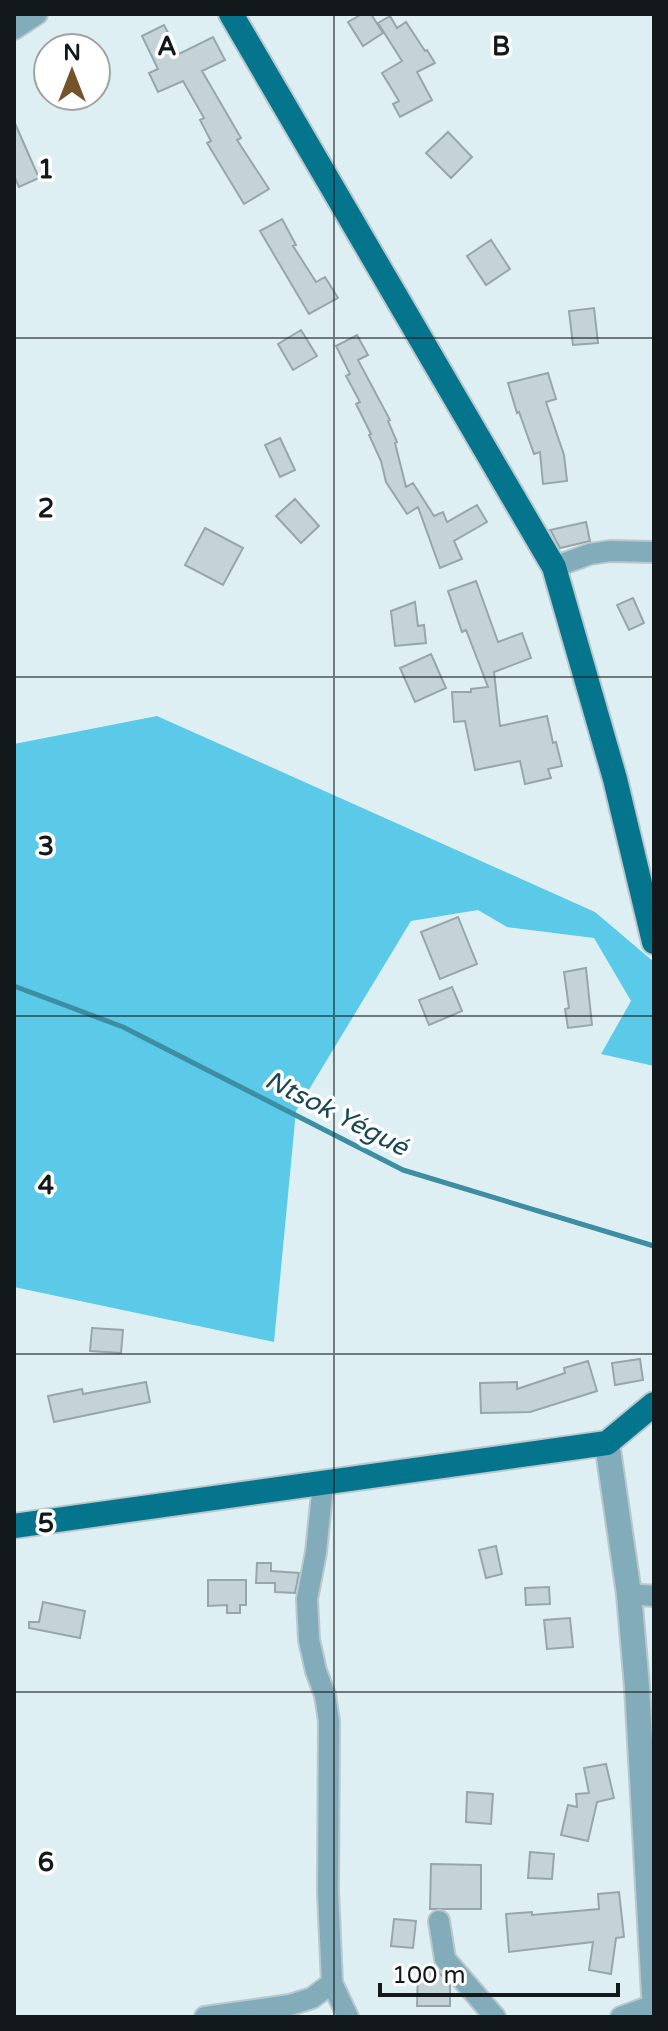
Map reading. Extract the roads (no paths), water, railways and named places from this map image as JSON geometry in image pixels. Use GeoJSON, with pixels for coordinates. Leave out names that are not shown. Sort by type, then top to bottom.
{"type":"FeatureCollection","features":[{"type":"Feature","properties":{"kind":"main road"},"geometry":{"type":"LineString","coordinates":[[231,14],[554,567],[615,779],[654,942]]}},
{"type":"Feature","properties":{"kind":"main road"},"geometry":{"type":"LineString","coordinates":[[14,1526],[607,1443],[654,1404]]}},
{"type":"Feature","properties":{"kind":"street"},"geometry":{"type":"LineString","coordinates":[[14,29],[37,14]]}},
{"type":"Feature","properties":{"kind":"street"},"geometry":{"type":"LineString","coordinates":[[554,567],[590,554],[654,552]]}},
{"type":"Feature","properties":{"kind":"street"},"geometry":{"type":"LineString","coordinates":[[607,1443],[629,1594],[637,1687],[654,1994]]}},
{"type":"Feature","properties":{"kind":"street"},"geometry":{"type":"LineString","coordinates":[[323,1484],[316,1552],[307,1599],[309,1640],[329,1721],[328,1892],[332,1983],[348,2017]]}},
{"type":"Feature","properties":{"kind":"street"},"geometry":{"type":"LineString","coordinates":[[629,1594],[654,1596]]}},
{"type":"Feature","properties":{"kind":"street"},"geometry":{"type":"LineString","coordinates":[[439,1921],[445,1959],[495,2017]]}},
{"type":"Feature","properties":{"kind":"street"},"geometry":{"type":"LineString","coordinates":[[205,2017],[290,2005],[312,1998],[332,1983]]}},
{"type":"Feature","properties":{"kind":"street"},"geometry":{"type":"LineString","coordinates":[[621,2017],[654,2005]]}},
{"type":"Feature","properties":{"kind":"waterway","name":"Ntsok Yégué"},"geometry":{"type":"LineString","coordinates":[[14,986],[123,1027],[403,1170],[654,1246]]}}]}
